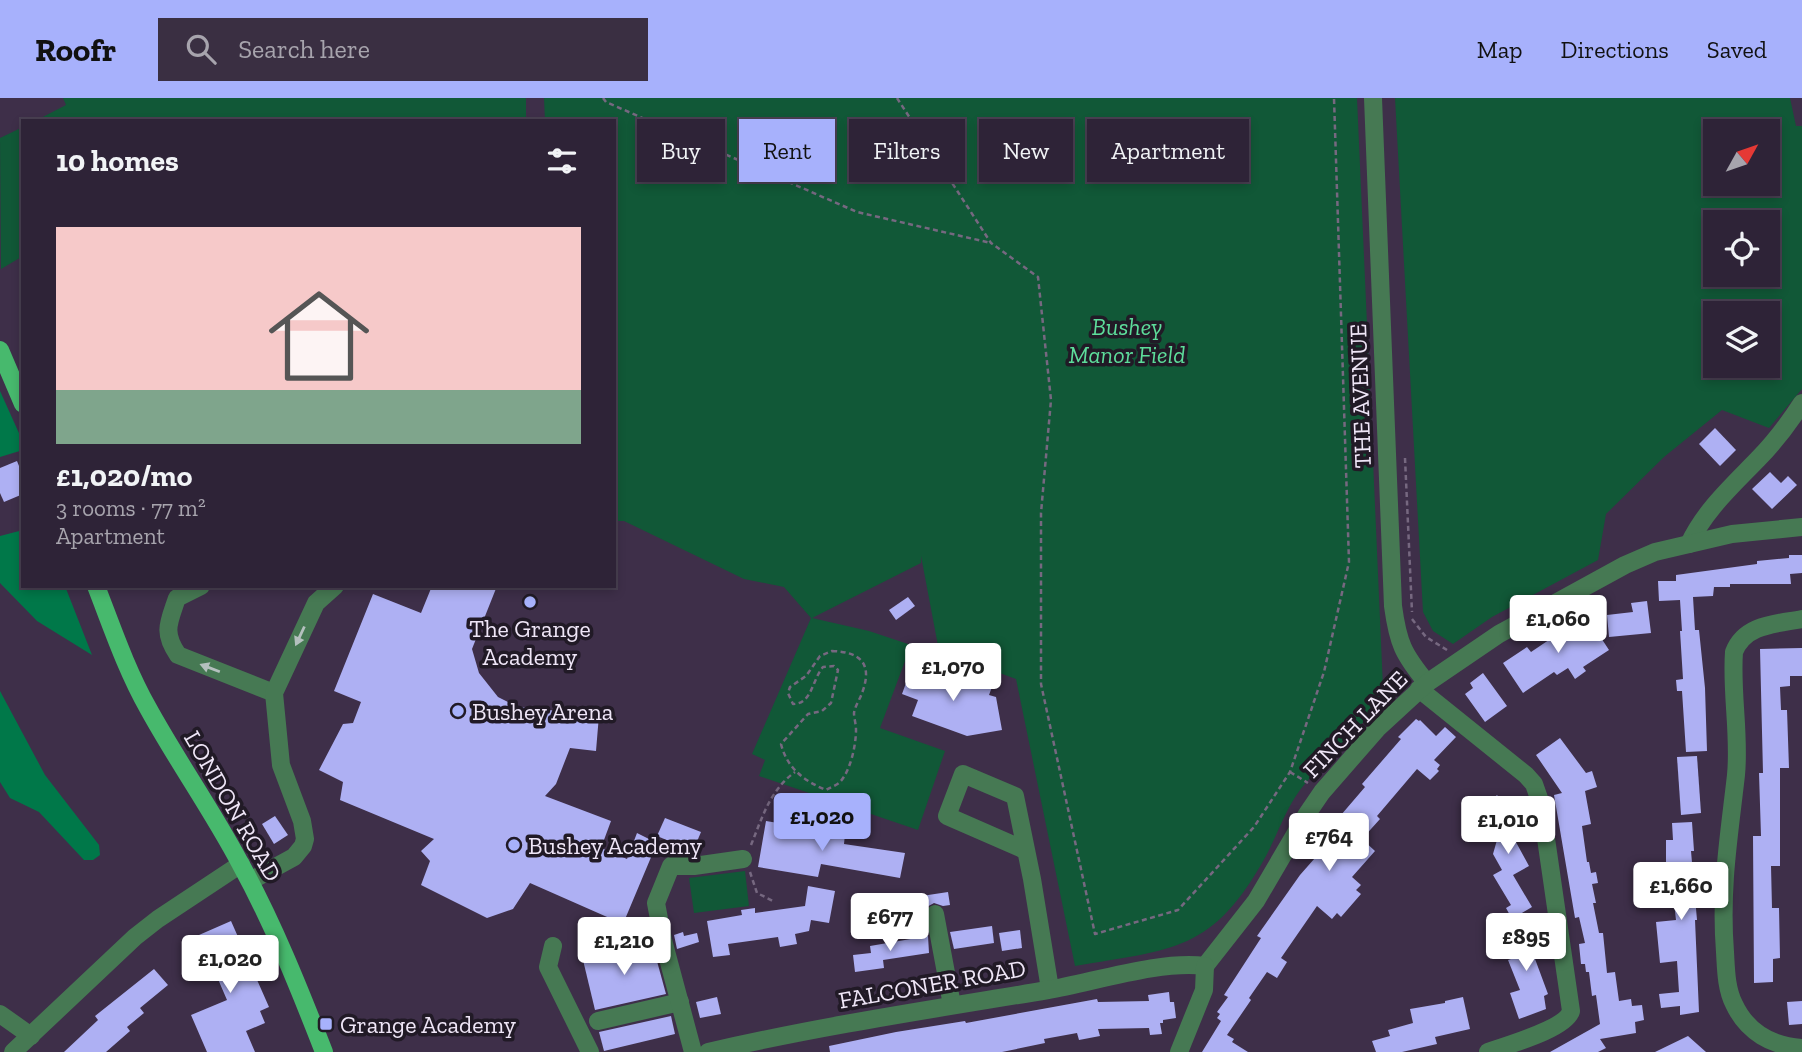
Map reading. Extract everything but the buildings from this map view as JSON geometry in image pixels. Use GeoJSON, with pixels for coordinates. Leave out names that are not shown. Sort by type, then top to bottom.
{"type":"FeatureCollection","features":[{"type":"Feature","properties":{"kind":"main road"},"geometry":{"type":"LineString","coordinates":[[1,353],[21,399]]}},
{"type":"Feature","properties":{"kind":"main road","name":"LONDON ROAD"},"geometry":{"type":"LineString","coordinates":[[97,588],[125,662],[148,708],[214,814],[250,881],[272,926],[324,1052]]}},
{"type":"Feature","properties":{"kind":"street","name":"THE AVENUE"},"geometry":{"type":"LineString","coordinates":[[1373,98],[1393,606],[1399,640],[1423,686],[1534,784],[1541,804],[1571,1011],[1569,1017],[1558,1026],[1488,1052]]}},
{"type":"Feature","properties":{"kind":"street"},"geometry":{"type":"LineString","coordinates":[[1689,544],[1699,523],[1728,488],[1760,457],[1802,403]]}},
{"type":"Feature","properties":{"kind":"street","name":"FINCH LANE"},"geometry":{"type":"LineString","coordinates":[[1206,966],[1256,901],[1322,792],[1377,729],[1423,686],[1499,634],[1654,552],[1732,534],[1802,527]]}},
{"type":"Feature","properties":{"kind":"street"},"geometry":{"type":"LineString","coordinates":[[197,588],[177,597],[166,632],[178,655],[274,693]]}},
{"type":"Feature","properties":{"kind":"street"},"geometry":{"type":"LineString","coordinates":[[250,881],[294,857],[305,839],[302,821],[281,765],[274,693],[316,603],[333,588]]}},
{"type":"Feature","properties":{"kind":"street"},"geometry":{"type":"LineString","coordinates":[[1802,619],[1762,626],[1747,632],[1734,652],[1736,774],[1722,904],[1726,974],[1733,1003],[1745,1021],[1760,1036],[1780,1045],[1802,1048]]}},
{"type":"Feature","properties":{"kind":"street"},"geometry":{"type":"LineString","coordinates":[[1025,850],[947,816],[963,774],[1015,796],[1025,850],[1050,989]]}},
{"type":"Feature","properties":{"kind":"street"},"geometry":{"type":"LineString","coordinates":[[693,1052],[663,940],[656,903],[671,866],[695,866],[743,859]]}},
{"type":"Feature","properties":{"kind":"street"},"geometry":{"type":"LineString","coordinates":[[13,1052],[135,937],[241,864]]}},
{"type":"Feature","properties":{"kind":"street"},"geometry":{"type":"LineString","coordinates":[[934,914],[952,1005]]}},
{"type":"Feature","properties":{"kind":"street"},"geometry":{"type":"LineString","coordinates":[[553,946],[548,967],[590,1052]]}},
{"type":"Feature","properties":{"kind":"street","name":"FALCONER ROAD"},"geometry":{"type":"LineString","coordinates":[[708,1052],[845,1023],[1183,964],[1206,966]]}},
{"type":"Feature","properties":{"kind":"street"},"geometry":{"type":"LineString","coordinates":[[1179,1052],[1204,990],[1206,966]]}},
{"type":"Feature","properties":{"kind":"street"},"geometry":{"type":"LineString","coordinates":[[598,1021],[680,1002]]}},
{"type":"Feature","properties":{"kind":"street"},"geometry":{"type":"LineString","coordinates":[[0,1014],[31,1036]]}},
{"type":"Feature","properties":{"kind":"path"},"geometry":{"type":"LineString","coordinates":[[603,98],[606,102],[857,212],[991,243]]}},
{"type":"Feature","properties":{"kind":"path"},"geometry":{"type":"LineString","coordinates":[[897,98],[991,243],[1038,277],[1051,400],[1041,513],[1041,684],[1095,934],[1178,910],[1254,827],[1290,772],[1324,672],[1349,562],[1334,98]]}},
{"type":"Feature","properties":{"kind":"path","name":"THE AVENUE"},"geometry":{"type":"LineString","coordinates":[[1405,455],[1412,619],[1426,637],[1447,650]]}},
{"type":"Feature","properties":{"kind":"path"},"geometry":{"type":"LineString","coordinates":[[832,651],[858,656],[864,662],[866,671],[863,691],[854,712],[856,732],[848,770],[839,783],[826,790],[808,783],[795,772],[784,755],[781,744],[808,714],[822,711],[831,703],[838,670],[834,666],[823,667],[816,676],[810,695],[798,705],[793,704],[790,699],[790,687],[806,676],[820,656],[832,651]]}},
{"type":"Feature","properties":{"kind":"path"},"geometry":{"type":"LineString","coordinates":[[761,816],[782,781],[795,772]]}},
{"type":"Feature","properties":{"kind":"path"},"geometry":{"type":"LineString","coordinates":[[1290,772],[1322,792]]}},
{"type":"Feature","properties":{"kind":"green space"},"geometry":{"type":"Polygon","coordinates":[[[63,98],[526,98],[526,119],[39,119],[66,105],[63,98]]]}},
{"type":"Feature","properties":{"kind":"green space","name":"Bushey Manor Field"},"geometry":{"type":"Polygon","coordinates":[[[544,98],[1357,98],[1383,687],[1377,702],[1358,729],[1295,797],[1247,888],[1208,929],[1188,941],[1165,949],[1075,966],[1016,679],[939,651],[921,556],[921,563],[812,618],[869,631],[911,645],[880,728],[945,751],[918,830],[759,776],[765,760],[752,754],[811,618],[784,587],[744,579],[624,521],[616,521],[616,119],[545,119],[544,98]]]}},
{"type":"Feature","properties":{"kind":"green space"},"geometry":{"type":"Polygon","coordinates":[[[1395,98],[1790,98],[1796,126],[1802,126],[1802,389],[1769,428],[1722,410],[1664,457],[1606,514],[1598,560],[1492,617],[1453,644],[1433,631],[1423,612],[1395,98]]]}},
{"type":"Feature","properties":{"kind":"green space"},"geometry":{"type":"Polygon","coordinates":[[[21,128],[21,257],[1,269],[0,138],[21,128]]]}},
{"type":"Feature","properties":{"kind":"green space"},"geometry":{"type":"Polygon","coordinates":[[[0,391],[21,438],[21,451],[0,457],[0,391]]]}},
{"type":"Feature","properties":{"kind":"green space"},"geometry":{"type":"Polygon","coordinates":[[[21,531],[21,588],[66,588],[92,655],[37,621],[0,583],[0,536],[21,531]]]}},
{"type":"Feature","properties":{"kind":"green space"},"geometry":{"type":"Polygon","coordinates":[[[0,691],[45,775],[99,845],[100,855],[93,860],[84,860],[39,812],[10,798],[0,782],[0,691]]]}},
{"type":"Feature","properties":{"kind":"green space"},"geometry":{"type":"Polygon","coordinates":[[[745,871],[749,906],[694,913],[689,878],[745,871]]]}},
{"type":"Feature","properties":{"kind":"place","name":"The Grange Academy"},"geometry":{"type":"Point","coordinates":[530,602]}},
{"type":"Feature","properties":{"kind":"place","name":"Bushey Arena"},"geometry":{"type":"Point","coordinates":[458,711]}},
{"type":"Feature","properties":{"kind":"place","name":"Bushey Academy"},"geometry":{"type":"Point","coordinates":[514,845]}},
{"type":"Feature","properties":{"kind":"place","name":"Grange Academy"},"geometry":{"type":"Point","coordinates":[326,1024]}}]}
